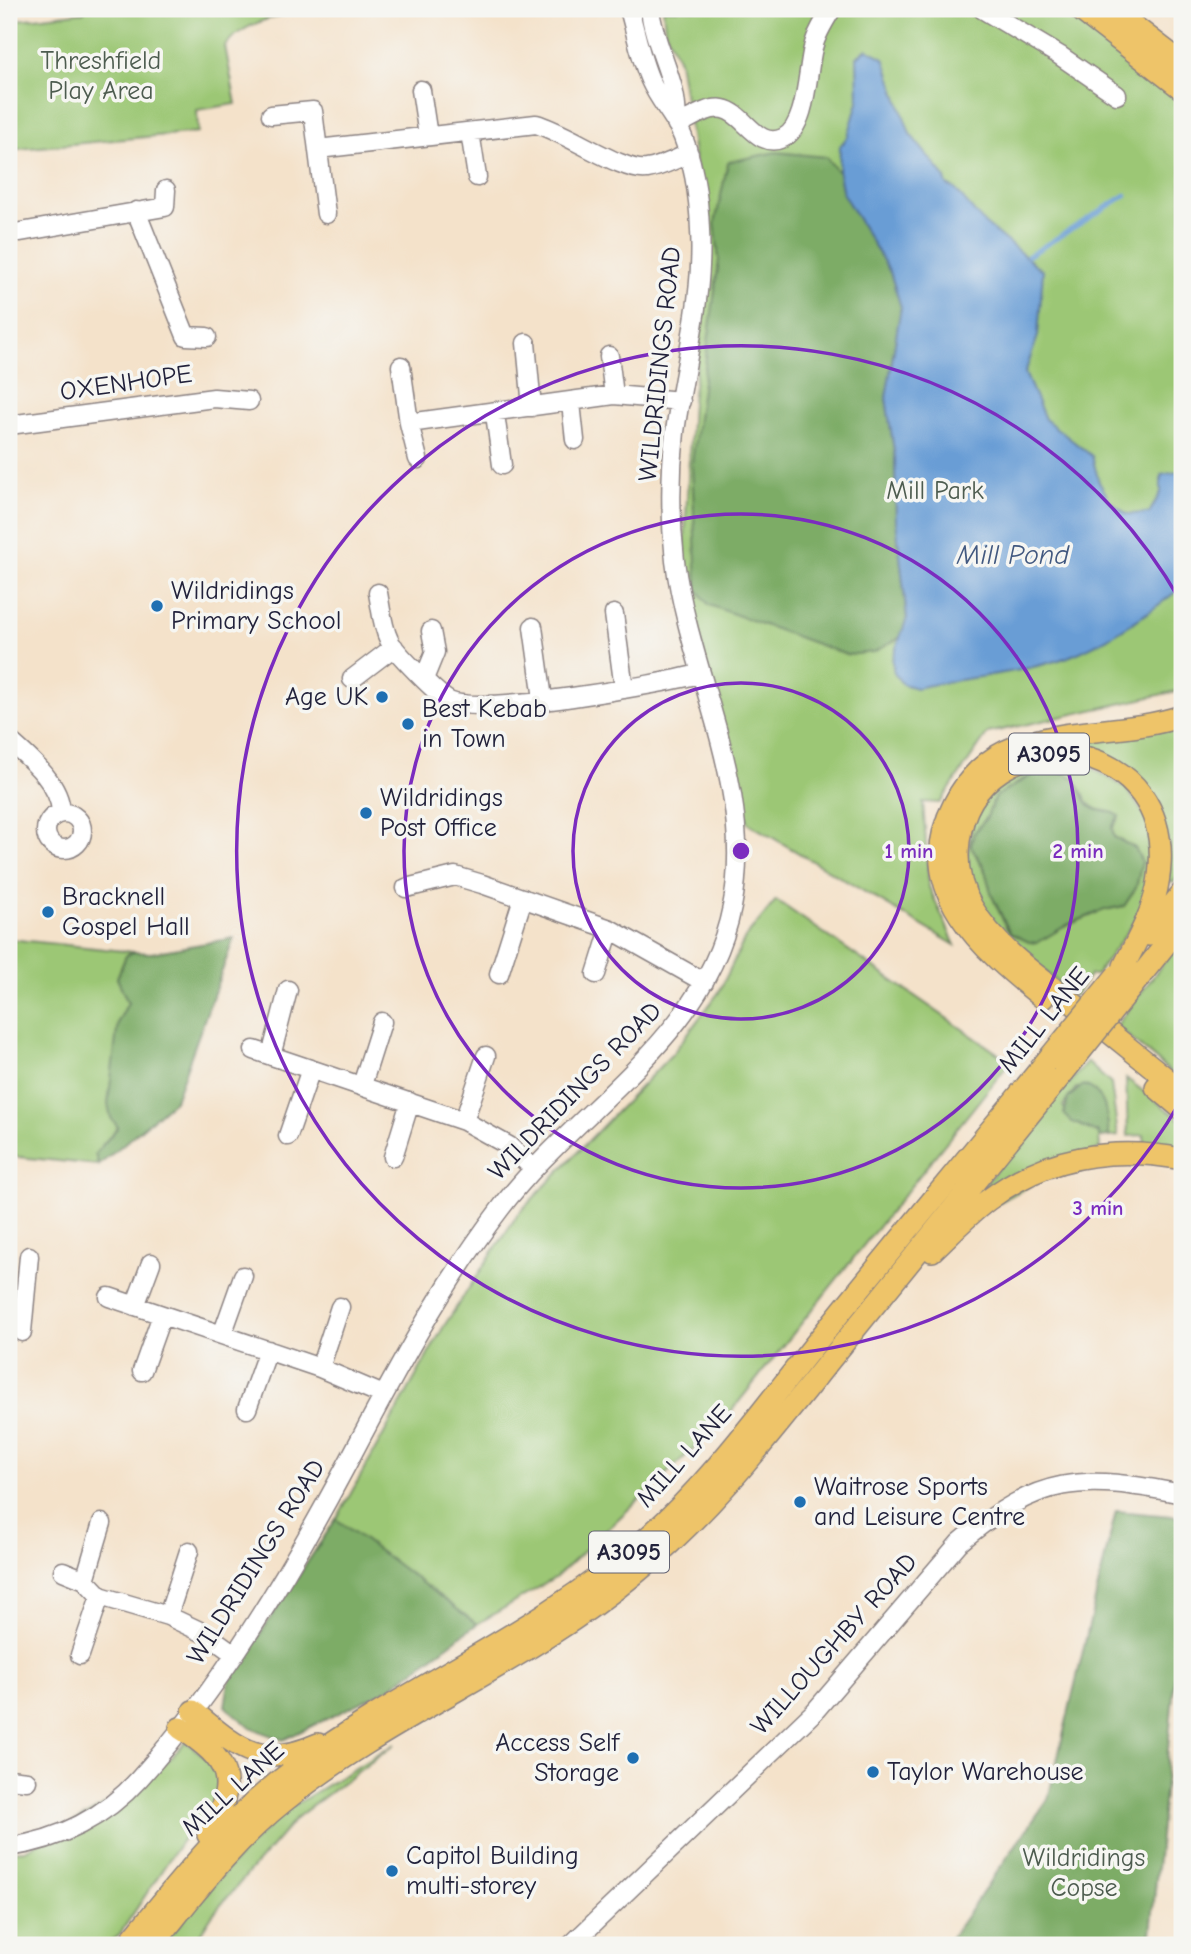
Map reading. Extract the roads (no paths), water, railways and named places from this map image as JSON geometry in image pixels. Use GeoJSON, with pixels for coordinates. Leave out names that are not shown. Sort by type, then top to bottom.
{"type":"FeatureCollection","features":[{"type":"Feature","properties":{"kind":"main road"},"geometry":{"type":"LineString","coordinates":[[1079,9],[1182,89]]}},
{"type":"Feature","properties":{"kind":"main road"},"geometry":{"type":"LineString","coordinates":[[1112,9],[1182,63]]}},
{"type":"Feature","properties":{"kind":"main road","name":"A3095"},"geometry":{"type":"LineString","coordinates":[[1182,716],[1135,727],[1045,737],[998,755],[970,779],[956,799],[946,823],[942,859],[954,909],[992,956],[1182,1109]]}},
{"type":"Feature","properties":{"kind":"main road","name":"A3095"},"geometry":{"type":"LineString","coordinates":[[1124,976],[1152,909],[1158,881],[1159,835],[1148,803],[1122,774],[1093,758],[1045,754],[1012,766],[979,793],[961,827],[958,868],[970,904],[987,928],[1030,969],[1182,1091]]}},
{"type":"Feature","properties":{"kind":"main road","name":"MILL LANE"},"geometry":{"type":"LineString","coordinates":[[153,1945],[233,1847],[282,1803],[368,1744],[559,1630],[606,1598],[671,1543],[772,1433],[890,1287],[1124,976],[1182,893]]}},
{"type":"Feature","properties":{"kind":"main road","name":"MILL LANE"},"geometry":{"type":"LineString","coordinates":[[1124,976],[1182,924]]}},
{"type":"Feature","properties":{"kind":"main road","name":"MILL LANE"},"geometry":{"type":"LineString","coordinates":[[128,1945],[189,1867],[227,1826],[272,1786],[362,1724],[538,1620],[618,1562],[675,1511],[731,1449],[1054,1067]]}},
{"type":"Feature","properties":{"kind":"main road","name":"A3095"},"geometry":{"type":"LineString","coordinates":[[890,1287],[986,1201],[1028,1175],[1070,1160],[1105,1153],[1140,1153],[1182,1159]]}},
{"type":"Feature","properties":{"kind":"main road"},"geometry":{"type":"LineString","coordinates":[[186,1720],[238,1748],[273,1758],[309,1748],[362,1724]]}},
{"type":"Feature","properties":{"kind":"main road"},"geometry":{"type":"LineString","coordinates":[[186,1720],[218,1757],[227,1780],[219,1815],[189,1867]]}},
{"type":"Feature","properties":{"kind":"street","name":"WILDRIDINGS ROAD"},"geometry":{"type":"LineString","coordinates":[[9,1847],[43,1840],[99,1814],[138,1780],[186,1720],[298,1552],[381,1394],[458,1267],[502,1206],[534,1168],[662,1041],[689,1008],[718,954],[729,920],[738,856],[735,805],[681,596],[672,521],[672,474],[697,305],[700,222],[689,154],[677,123],[662,106],[650,80],[637,48],[629,9]]}},
{"type":"Feature","properties":{"kind":"street","name":"WILDRIDINGS ROAD"},"geometry":{"type":"LineString","coordinates":[[650,9],[657,48],[678,102],[677,123]]}},
{"type":"Feature","properties":{"kind":"street"},"geometry":{"type":"LineString","coordinates":[[677,123],[708,110],[721,109],[731,113],[761,137],[770,140],[786,137],[797,123],[813,45],[832,9]]}},
{"type":"Feature","properties":{"kind":"street"},"geometry":{"type":"LineString","coordinates":[[982,9],[1059,55],[1117,95]]}},
{"type":"Feature","properties":{"kind":"street"},"geometry":{"type":"LineString","coordinates":[[421,90],[428,136]]}},
{"type":"Feature","properties":{"kind":"street"},"geometry":{"type":"LineString","coordinates":[[271,115],[313,111],[326,214]]}},
{"type":"Feature","properties":{"kind":"street"},"geometry":{"type":"LineString","coordinates":[[318,149],[536,124],[558,130],[621,166],[634,169],[647,169],[689,154]]}},
{"type":"Feature","properties":{"kind":"street"},"geometry":{"type":"LineString","coordinates":[[470,132],[477,177]]}},
{"type":"Feature","properties":{"kind":"street"},"geometry":{"type":"LineString","coordinates":[[9,234],[165,207],[166,190]]}},
{"type":"Feature","properties":{"kind":"street"},"geometry":{"type":"LineString","coordinates":[[136,211],[186,336],[207,337]]}},
{"type":"Feature","properties":{"kind":"street"},"geometry":{"type":"LineString","coordinates":[[526,344],[532,407]]}},
{"type":"Feature","properties":{"kind":"street"},"geometry":{"type":"LineString","coordinates":[[609,356],[614,395]]}},
{"type":"Feature","properties":{"kind":"street"},"geometry":{"type":"LineString","coordinates":[[401,366],[409,424],[418,459]]}},
{"type":"Feature","properties":{"kind":"street"},"geometry":{"type":"LineString","coordinates":[[409,424],[495,414],[614,395],[681,401]]}},
{"type":"Feature","properties":{"kind":"street","name":"OXENHOPE"},"geometry":{"type":"LineString","coordinates":[[9,425],[214,398],[250,401]]}},
{"type":"Feature","properties":{"kind":"street"},"geometry":{"type":"LineString","coordinates":[[571,403],[576,440]]}},
{"type":"Feature","properties":{"kind":"street"},"geometry":{"type":"LineString","coordinates":[[495,414],[502,465]]}},
{"type":"Feature","properties":{"kind":"street"},"geometry":{"type":"LineString","coordinates":[[378,593],[385,629],[394,647],[437,693],[450,701],[473,707],[657,685],[699,674]]}},
{"type":"Feature","properties":{"kind":"street"},"geometry":{"type":"LineString","coordinates":[[614,614],[624,689]]}},
{"type":"Feature","properties":{"kind":"street"},"geometry":{"type":"LineString","coordinates":[[533,627],[543,699]]}},
{"type":"Feature","properties":{"kind":"street"},"geometry":{"type":"LineString","coordinates":[[424,679],[435,652],[431,631]]}},
{"type":"Feature","properties":{"kind":"street"},"geometry":{"type":"LineString","coordinates":[[352,679],[394,647]]}},
{"type":"Feature","properties":{"kind":"street"},"geometry":{"type":"LineString","coordinates":[[9,740],[49,782],[60,798],[61,812]]}},
{"type":"Feature","properties":{"kind":"street"},"geometry":{"type":"LineString","coordinates":[[406,888],[455,876],[610,929],[704,982]]}},
{"type":"Feature","properties":{"kind":"street"},"geometry":{"type":"LineString","coordinates":[[499,974],[523,898]]}},
{"type":"Feature","properties":{"kind":"street"},"geometry":{"type":"LineString","coordinates":[[596,974],[610,929]]}},
{"type":"Feature","properties":{"kind":"street"},"geometry":{"type":"LineString","coordinates":[[289,989],[262,1053],[464,1121],[509,1146],[534,1168]]}},
{"type":"Feature","properties":{"kind":"street"},"geometry":{"type":"LineString","coordinates":[[362,1085],[382,1022]]}},
{"type":"Feature","properties":{"kind":"street"},"geometry":{"type":"LineString","coordinates":[[464,1121],[486,1056]]}},
{"type":"Feature","properties":{"kind":"street"},"geometry":{"type":"LineString","coordinates":[[288,1136],[311,1069]]}},
{"type":"Feature","properties":{"kind":"street"},"geometry":{"type":"LineString","coordinates":[[393,1157],[411,1102]]}},
{"type":"Feature","properties":{"kind":"street"},"geometry":{"type":"LineString","coordinates":[[22,1332],[16,1309],[29,1256]]}},
{"type":"Feature","properties":{"kind":"street"},"geometry":{"type":"LineString","coordinates":[[135,1306],[151,1263]]}},
{"type":"Feature","properties":{"kind":"street"},"geometry":{"type":"LineString","coordinates":[[222,1335],[243,1276]]}},
{"type":"Feature","properties":{"kind":"street"},"geometry":{"type":"LineString","coordinates":[[109,1297],[320,1368],[381,1394]]}},
{"type":"Feature","properties":{"kind":"street"},"geometry":{"type":"LineString","coordinates":[[320,1368],[340,1307]]}},
{"type":"Feature","properties":{"kind":"street"},"geometry":{"type":"LineString","coordinates":[[142,1371],[162,1315]]}},
{"type":"Feature","properties":{"kind":"street"},"geometry":{"type":"LineString","coordinates":[[247,1409],[268,1350]]}},
{"type":"Feature","properties":{"kind":"street","name":"WILLOUGHBY ROAD"},"geometry":{"type":"LineString","coordinates":[[571,1945],[815,1711],[959,1543],[985,1520],[1034,1492],[1063,1484],[1093,1482],[1182,1494]]}},
{"type":"Feature","properties":{"kind":"street"},"geometry":{"type":"LineString","coordinates":[[85,1580],[102,1523]]}},
{"type":"Feature","properties":{"kind":"street"},"geometry":{"type":"LineString","coordinates":[[168,1616],[189,1551]]}},
{"type":"Feature","properties":{"kind":"street"},"geometry":{"type":"LineString","coordinates":[[63,1571],[85,1580],[100,1595],[168,1616],[208,1635],[233,1653]]}},
{"type":"Feature","properties":{"kind":"street"},"geometry":{"type":"LineString","coordinates":[[80,1654],[100,1595]]}},
{"type":"Feature","properties":{"kind":"street"},"geometry":{"type":"LineString","coordinates":[[9,1779],[27,1781]]}},
{"type":"Feature","properties":{"kind":"water","name":"Mill Pond"},"geometry":{"type":"Polygon","coordinates":[[[867,49],[884,58],[910,134],[944,176],[947,185],[955,189],[983,222],[1043,271],[1038,336],[1025,373],[1045,419],[1092,456],[1099,482],[1111,502],[1127,514],[1149,513],[1161,492],[1161,475],[1182,471],[1182,587],[1128,626],[1068,657],[1012,671],[916,688],[902,684],[894,673],[892,660],[907,618],[896,520],[895,457],[886,398],[901,307],[890,272],[843,194],[839,173],[840,146],[848,136],[858,102],[857,57],[867,49]]]}},
{"type":"Feature","properties":{"kind":"waterway"},"geometry":{"type":"LineString","coordinates":[[1028,256],[1126,195]]}},
{"type":"Feature","properties":{"kind":"place","name":"Wildridings Primary School"},"geometry":{"type":"Point","coordinates":[157,606]}},
{"type":"Feature","properties":{"kind":"place","name":"Age UK"},"geometry":{"type":"Point","coordinates":[382,697]}},
{"type":"Feature","properties":{"kind":"place","name":"Best Kebab in Town"},"geometry":{"type":"Point","coordinates":[408,724]}},
{"type":"Feature","properties":{"kind":"place","name":"Wildridings Post Office"},"geometry":{"type":"Point","coordinates":[366,813]}},
{"type":"Feature","properties":{"kind":"place","name":"Bracknell Gospel Hall"},"geometry":{"type":"Point","coordinates":[48,912]}},
{"type":"Feature","properties":{"kind":"place","name":"Waitrose Sports and Leisure Centre"},"geometry":{"type":"Point","coordinates":[800,1502]}},
{"type":"Feature","properties":{"kind":"place","name":"Access Self Storage"},"geometry":{"type":"Point","coordinates":[633,1758]}},
{"type":"Feature","properties":{"kind":"place","name":"Taylor Warehouse"},"geometry":{"type":"Point","coordinates":[873,1772]}},
{"type":"Feature","properties":{"kind":"place","name":"Capitol Building multi-storey"},"geometry":{"type":"Point","coordinates":[392,1871]}},
{"type":"Feature","properties":{"kind":"park label","name":"Threshfield Play Area"},"geometry":{"type":"Point","coordinates":[101,76]}},
{"type":"Feature","properties":{"kind":"park label","name":"Mill Park"},"geometry":{"type":"Point","coordinates":[935,491]}},
{"type":"Feature","properties":{"kind":"park label","name":"Wildridings Copse"},"geometry":{"type":"Point","coordinates":[1084,1873]}}]}
